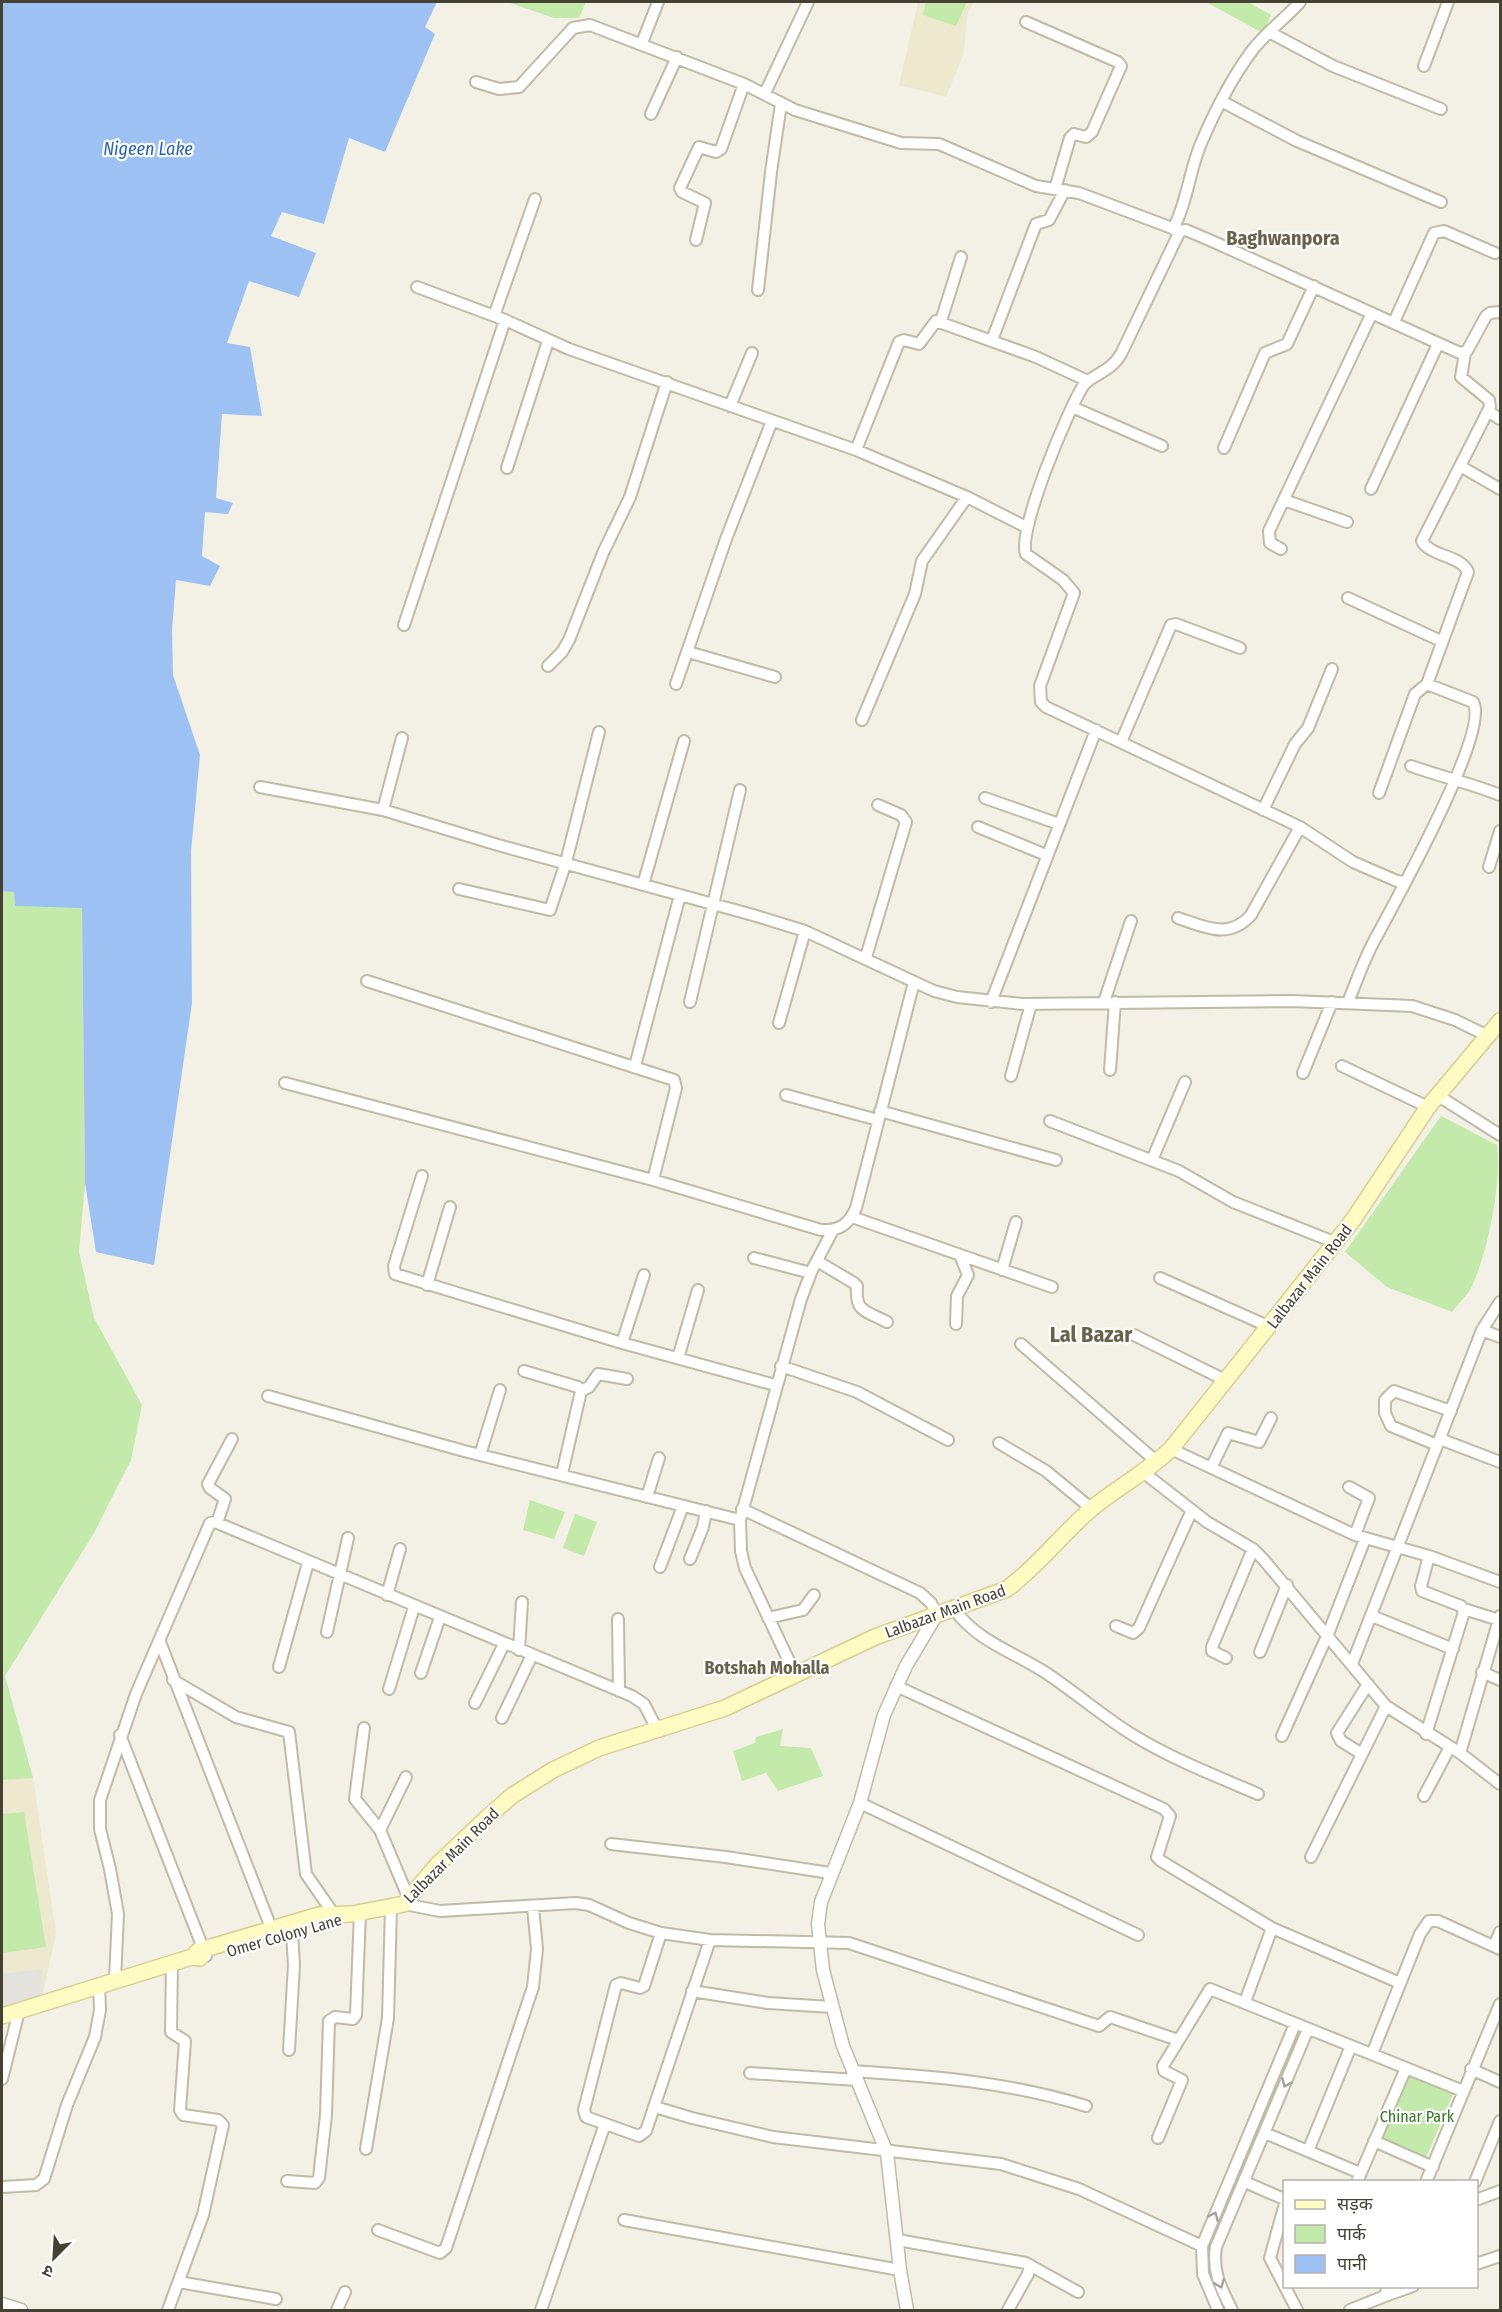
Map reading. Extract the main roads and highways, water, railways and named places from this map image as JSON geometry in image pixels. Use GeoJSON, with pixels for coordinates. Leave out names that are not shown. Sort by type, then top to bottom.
{"type":"FeatureCollection","features":[{"type":"Feature","properties":{"kind":"main road","name":"Lalbazar Main Road"},"geometry":{"type":"LineString","coordinates":[[356,1913],[401,1904],[437,1865],[513,1795],[553,1770],[599,1748],[725,1708],[796,1676],[875,1636],[1007,1589],[1092,1509],[1157,1462],[1171,1449],[1270,1327],[1369,1197],[1433,1101],[1500,1021]]}},
{"type":"Feature","properties":{"kind":"main road","name":"Omer Colony Lane"},"geometry":{"type":"LineString","coordinates":[[2,2016],[99,1984],[274,1934],[333,1913],[356,1913]]}},
{"type":"Feature","properties":{"kind":"main road","name":"Omer Colony Lane"},"geometry":{"type":"LineString","coordinates":[[274,1934],[292,1933],[344,1919],[356,1913]]}},
{"type":"Feature","properties":{"kind":"water","name":"Nigeen Lake"},"geometry":{"type":"Polygon","coordinates":[[[2,2],[437,2],[425,27],[435,34],[385,152],[349,138],[324,224],[282,212],[271,236],[316,253],[299,297],[249,281],[227,343],[250,347],[262,416],[222,414],[216,498],[233,503],[228,514],[205,512],[202,556],[220,566],[210,586],[176,580],[172,630],[173,675],[200,755],[191,852],[192,1003],[154,1265],[96,1252],[85,1183],[82,908],[15,906],[14,892],[2,891],[2,2]]]}},
{"type":"Feature","properties":{"kind":"district","name":"Baghwanpora"},"geometry":{"type":"Point","coordinates":[1283,238]}},
{"type":"Feature","properties":{"kind":"district","name":"Lal Bazar"},"geometry":{"type":"Point","coordinates":[1091,1334]}},
{"type":"Feature","properties":{"kind":"district","name":"Botshah Mohalla"},"geometry":{"type":"Point","coordinates":[767,1668]}},
{"type":"Feature","properties":{"kind":"park label","name":"Chinar Park"},"geometry":{"type":"Point","coordinates":[1417,2116]}}]}
